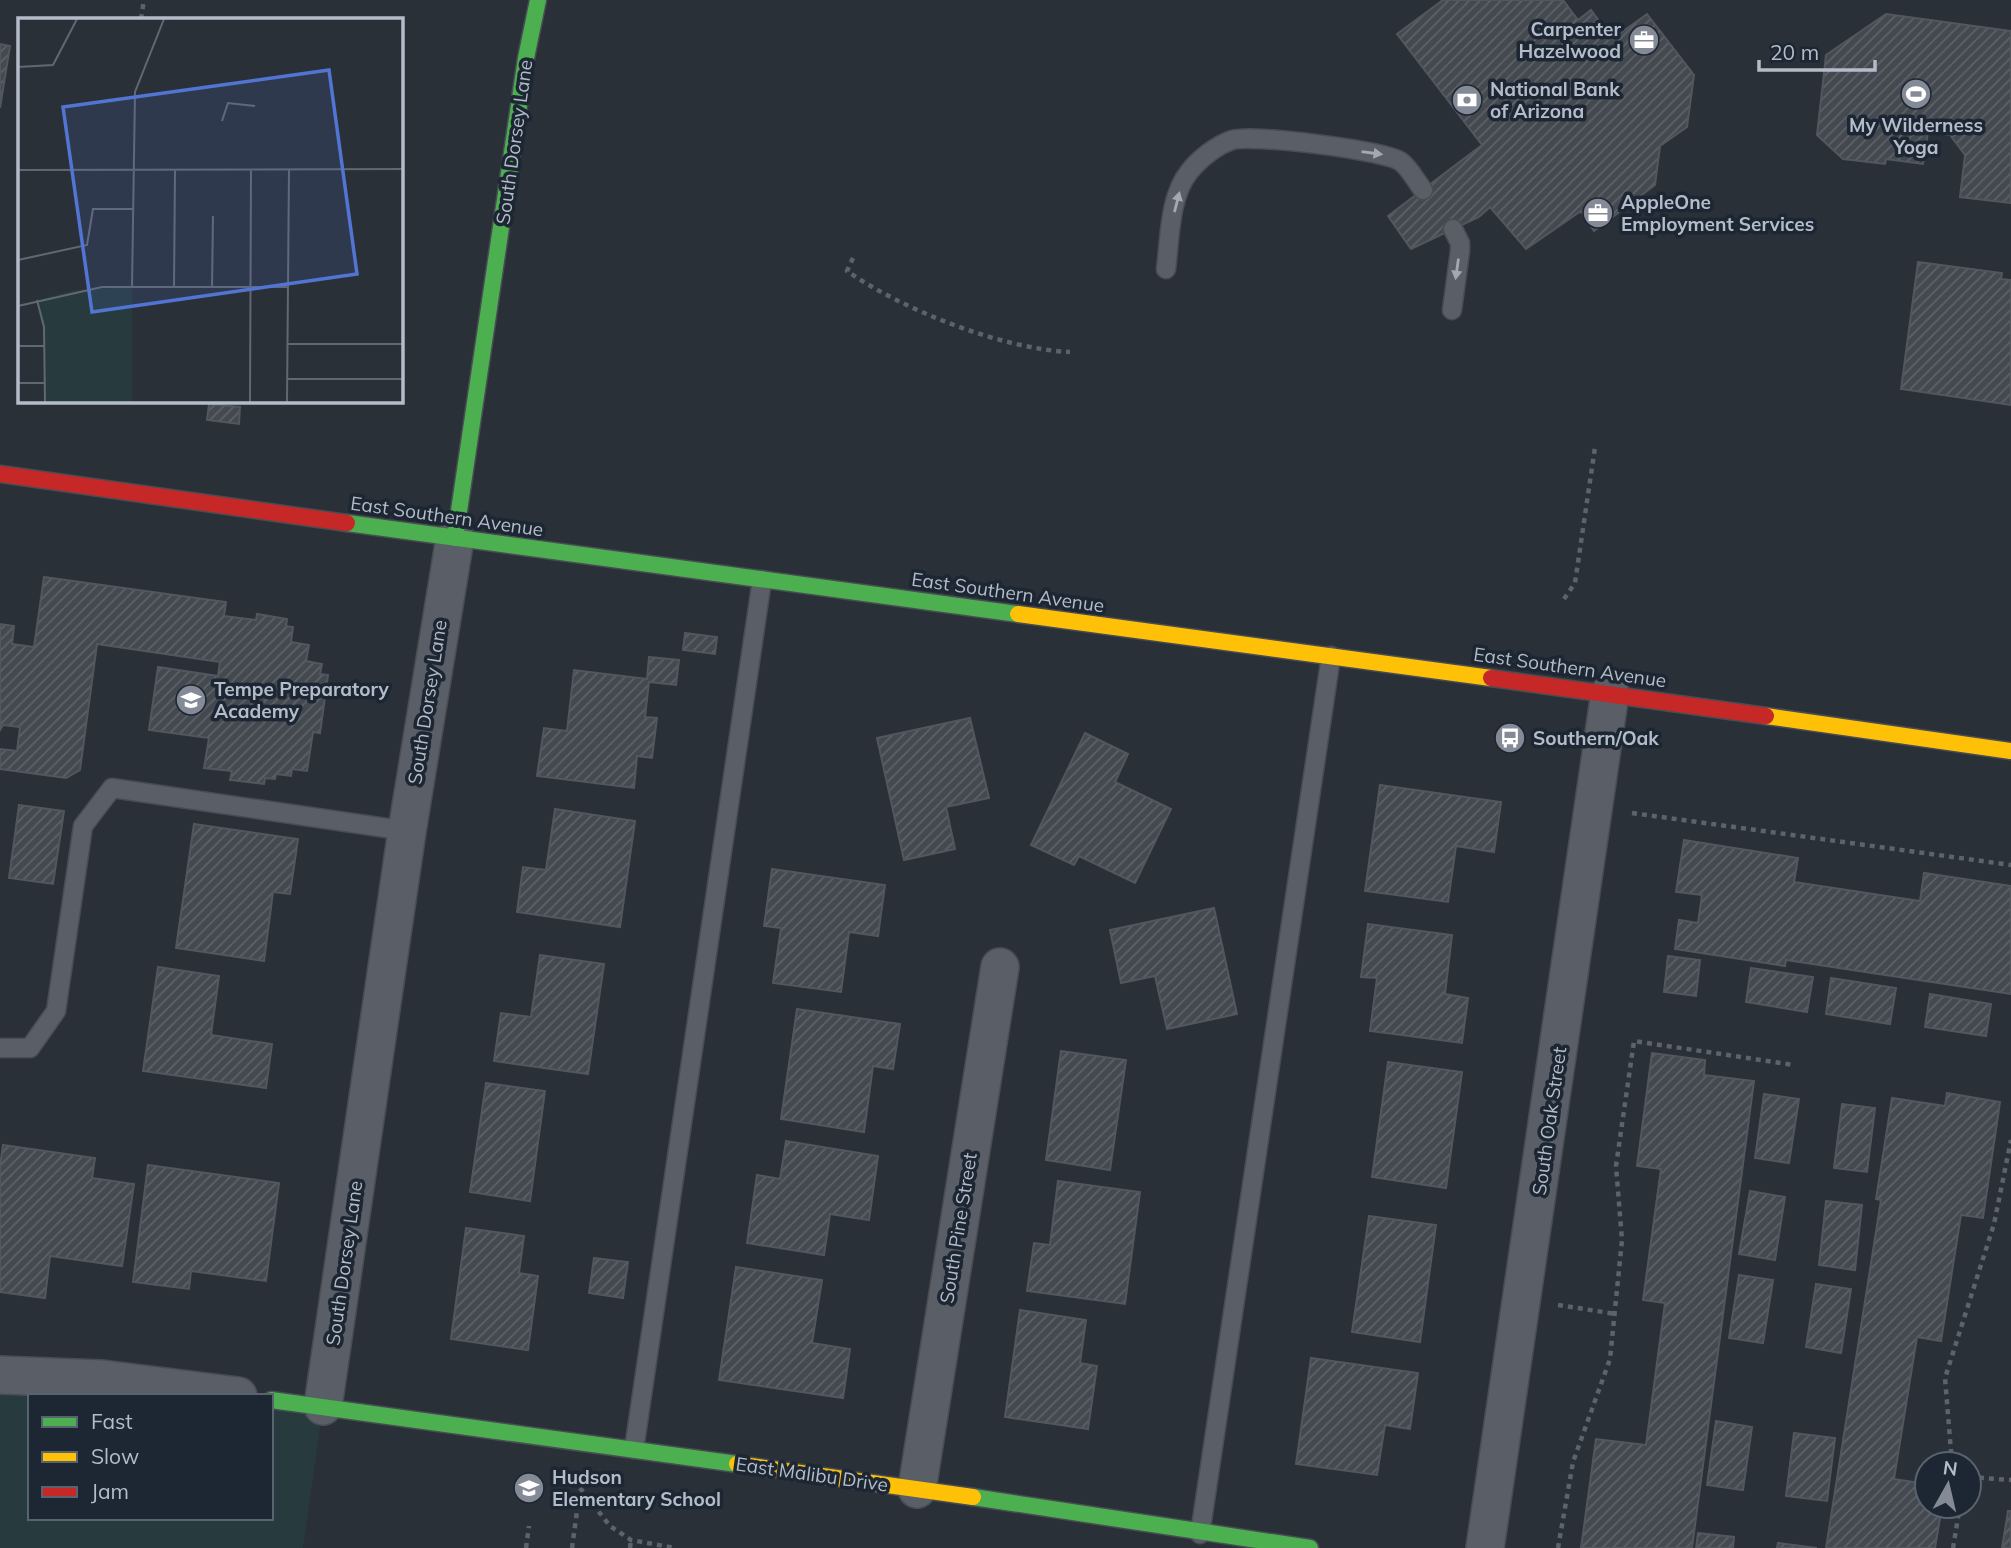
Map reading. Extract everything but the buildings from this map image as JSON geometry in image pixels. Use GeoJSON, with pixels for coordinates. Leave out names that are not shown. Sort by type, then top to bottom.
{"type":"FeatureCollection","features":[{"type":"Feature","properties":{"kind":"main road","name":"South Dorsey Lane"},"geometry":{"type":"LineString","coordinates":[[455,538],[524,69],[538,0]]}},
{"type":"Feature","properties":{"kind":"main road","name":"East Southern Avenue"},"geometry":{"type":"LineString","coordinates":[[0,474],[762,580],[1610,693],[2011,751]]}},
{"type":"Feature","properties":{"kind":"main road","name":"East Malibu Drive"},"geometry":{"type":"LineString","coordinates":[[273,1400],[917,1489],[1200,1540],[1310,1548]]}},
{"type":"Feature","properties":{"kind":"street","name":"South Dorsey Lane"},"geometry":{"type":"LineString","coordinates":[[323,1406],[407,831],[455,538]]}},
{"type":"Feature","properties":{"kind":"street","name":"South Oak Street"},"geometry":{"type":"LineString","coordinates":[[1485,1548],[1610,693]]}},
{"type":"Feature","properties":{"kind":"street","name":"South Pine Street"},"geometry":{"type":"LineString","coordinates":[[917,1489],[1000,967]]}},
{"type":"Feature","properties":{"kind":"street"},"geometry":{"type":"LineString","coordinates":[[0,1376],[102,1379],[222,1394]]}},
{"type":"Feature","properties":{"kind":"lane"},"geometry":{"type":"LineString","coordinates":[[1166,269],[1177,198],[1182,183],[1206,156],[1231,141],[1259,138],[1382,155],[1403,163],[1423,190]]}},
{"type":"Feature","properties":{"kind":"lane"},"geometry":{"type":"LineString","coordinates":[[1452,310],[1460,251],[1453,229]]}},
{"type":"Feature","properties":{"kind":"lane"},"geometry":{"type":"LineString","coordinates":[[634,1449],[762,580]]}},
{"type":"Feature","properties":{"kind":"lane"},"geometry":{"type":"LineString","coordinates":[[1200,1540],[1331,656]]}},
{"type":"Feature","properties":{"kind":"lane"},"geometry":{"type":"LineString","coordinates":[[0,1048],[30,1048],[56,1011],[83,826],[112,788],[407,831]]}},
{"type":"Feature","properties":{"kind":"path"},"geometry":{"type":"LineString","coordinates":[[141,18],[144,0]]}},
{"type":"Feature","properties":{"kind":"path"},"geometry":{"type":"LineString","coordinates":[[853,258],[847,271],[878,292],[988,336],[1043,351],[1070,352]]}},
{"type":"Feature","properties":{"kind":"path"},"geometry":{"type":"LineString","coordinates":[[1564,598],[1575,583],[1595,447]]}},
{"type":"Feature","properties":{"kind":"path"},"geometry":{"type":"LineString","coordinates":[[1632,813],[2011,865]]}},
{"type":"Feature","properties":{"kind":"path"},"geometry":{"type":"LineString","coordinates":[[1558,1548],[1573,1462],[1610,1359],[1622,1240],[1616,1166],[1634,1041],[1794,1065]]}},
{"type":"Feature","properties":{"kind":"path"},"geometry":{"type":"LineString","coordinates":[[1951,1450],[1945,1377],[1994,1224],[2011,1139]]}},
{"type":"Feature","properties":{"kind":"path"},"geometry":{"type":"LineString","coordinates":[[1557,1305],[1616,1314]]}},
{"type":"Feature","properties":{"kind":"path"},"geometry":{"type":"LineString","coordinates":[[1983,1477],[2011,1480]]}},
{"type":"Feature","properties":{"kind":"path"},"geometry":{"type":"LineString","coordinates":[[572,1548],[580,1488],[610,1526],[631,1540],[675,1548]]}},
{"type":"Feature","properties":{"kind":"path"},"geometry":{"type":"LineString","coordinates":[[1953,1548],[1958,1520]]}},
{"type":"Feature","properties":{"kind":"path"},"geometry":{"type":"LineString","coordinates":[[526,1548],[529,1526]]}},
{"type":"Feature","properties":{"kind":"path"},"geometry":{"type":"LineString","coordinates":[[630,1548],[631,1540]]}},
{"type":"Feature","properties":{"kind":"green space"},"geometry":{"type":"Polygon","coordinates":[[[0,1375],[215,1394],[28,1394],[28,1520],[273,1520],[273,1400],[323,1406],[303,1548],[0,1548],[0,1375]]]}},
{"type":"Feature","properties":{"kind":"traffic: fast"},"geometry":{"type":"LineString","coordinates":[[455,538],[526,58],[538,0]]}},
{"type":"Feature","properties":{"kind":"traffic: fast"},"geometry":{"type":"LineString","coordinates":[[347,523],[1018,614]]}},
{"type":"Feature","properties":{"kind":"traffic: fast"},"geometry":{"type":"LineString","coordinates":[[273,1400],[737,1464]]}},
{"type":"Feature","properties":{"kind":"traffic: fast"},"geometry":{"type":"LineString","coordinates":[[973,1497],[1310,1548]]}},
{"type":"Feature","properties":{"kind":"traffic: slow"},"geometry":{"type":"LineString","coordinates":[[1018,614],[1491,678]]}},
{"type":"Feature","properties":{"kind":"traffic: slow"},"geometry":{"type":"LineString","coordinates":[[1766,716],[2011,751]]}},
{"type":"Feature","properties":{"kind":"traffic: slow"},"geometry":{"type":"LineString","coordinates":[[737,1464],[973,1497]]}},
{"type":"Feature","properties":{"kind":"traffic: jam"},"geometry":{"type":"LineString","coordinates":[[0,474],[347,523]]}},
{"type":"Feature","properties":{"kind":"traffic: jam"},"geometry":{"type":"LineString","coordinates":[[1491,678],[1766,716]]}},
{"type":"Feature","properties":{"kind":"place","name":"Carpenter Hazelwood"},"geometry":{"type":"Point","coordinates":[1644,40]}},
{"type":"Feature","properties":{"kind":"place","name":"My Wilderness Yoga"},"geometry":{"type":"Point","coordinates":[1916,94]}},
{"type":"Feature","properties":{"kind":"place","name":"National Bank of Arizona"},"geometry":{"type":"Point","coordinates":[1467,100]}},
{"type":"Feature","properties":{"kind":"place","name":"AppleOne Employment Services"},"geometry":{"type":"Point","coordinates":[1598,213]}},
{"type":"Feature","properties":{"kind":"place","name":"Tempe Preparatory Academy"},"geometry":{"type":"Point","coordinates":[191,700]}},
{"type":"Feature","properties":{"kind":"place","name":"Southern/Oak"},"geometry":{"type":"Point","coordinates":[1510,738]}},
{"type":"Feature","properties":{"kind":"place","name":"Hudson Elementary School"},"geometry":{"type":"Point","coordinates":[529,1488]}}]}
